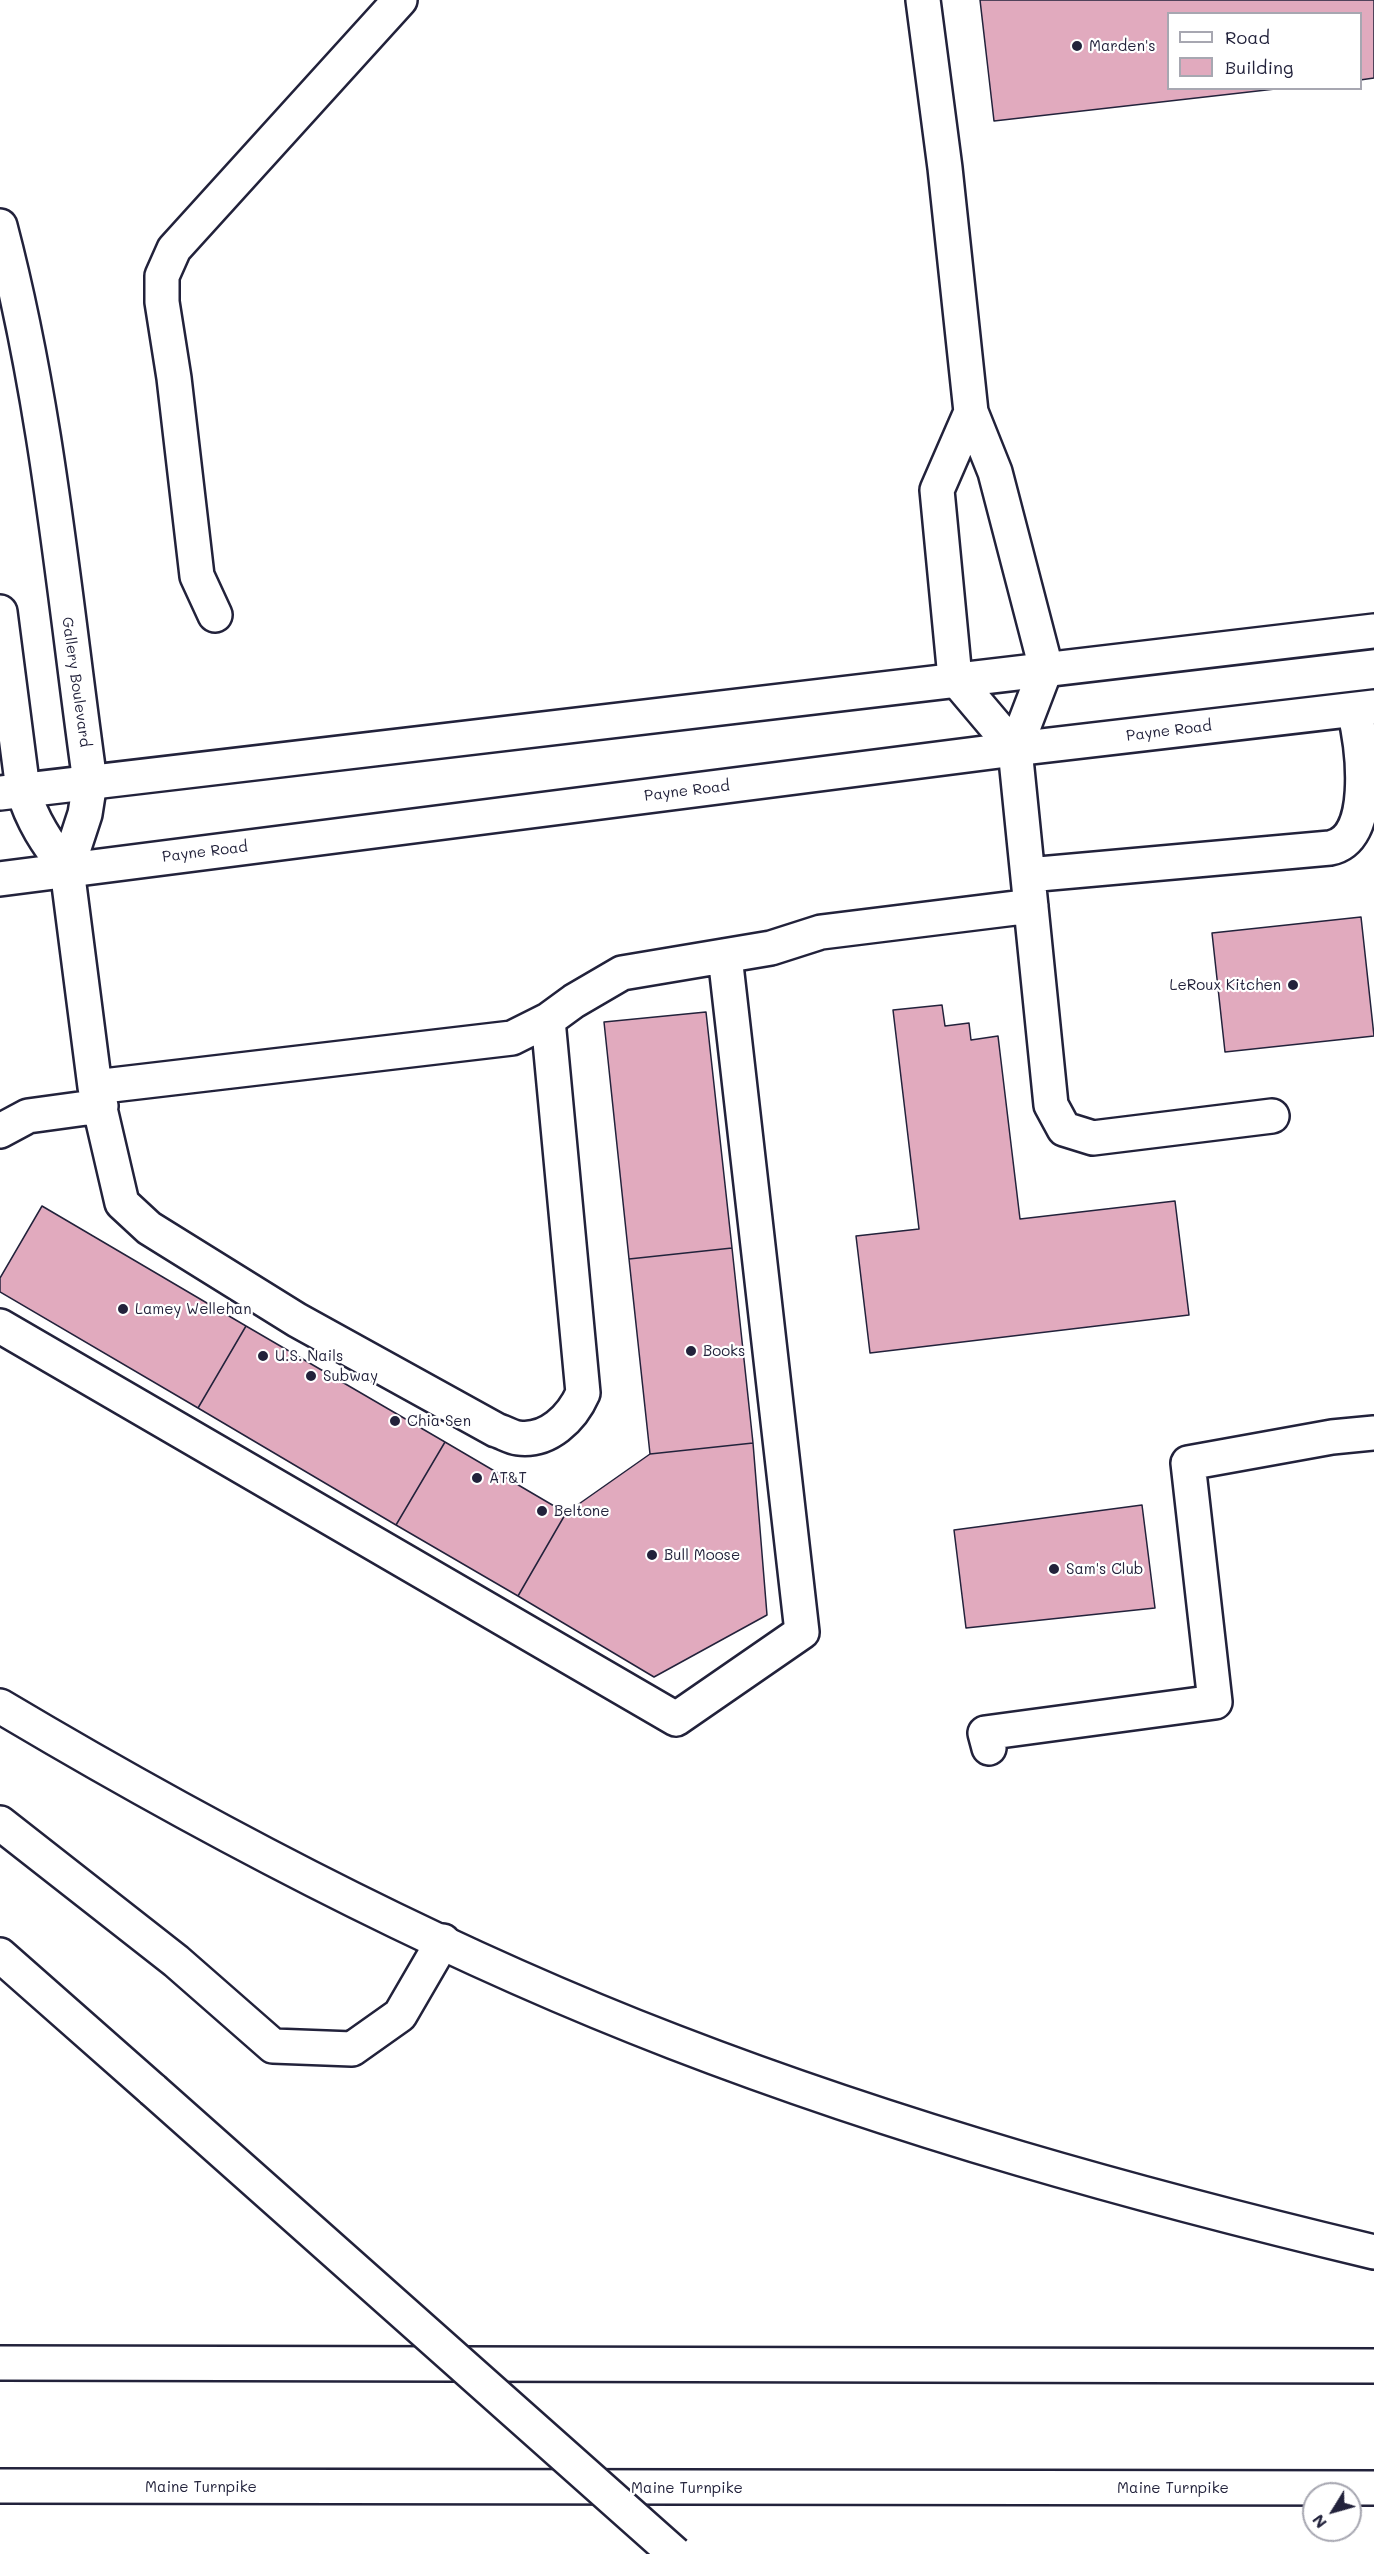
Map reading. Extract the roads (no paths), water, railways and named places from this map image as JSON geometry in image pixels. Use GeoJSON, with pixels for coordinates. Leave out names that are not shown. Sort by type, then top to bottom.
{"type":"FeatureCollection","features":[{"type":"Feature","properties":{"kind":"main road"},"geometry":{"type":"LineString","coordinates":[[214,615],[197,576],[174,378],[162,302],[162,276],[174,249],[400,0]]}},
{"type":"Feature","properties":{"kind":"main road"},"geometry":{"type":"LineString","coordinates":[[923,0],[946,179],[971,412],[995,472],[1046,668],[1015,750],[1051,1105],[1064,1129],[1093,1138],[1272,1116]]}},
{"type":"Feature","properties":{"kind":"main road","name":"Gallery Boulevard"},"geometry":{"type":"LineString","coordinates":[[0,226],[21,304],[35,379],[90,782],[85,814],[68,869]]}},
{"type":"Feature","properties":{"kind":"main road"},"geometry":{"type":"LineString","coordinates":[[971,412],[937,490],[956,678],[1015,750]]}},
{"type":"Feature","properties":{"kind":"main road"},"geometry":{"type":"LineString","coordinates":[[0,612],[12,791],[68,869],[98,1096],[122,1203],[149,1228],[297,1320],[496,1430],[518,1438],[536,1436],[560,1426],[575,1411],[583,1393],[548,1020]]}},
{"type":"Feature","properties":{"kind":"main road"},"geometry":{"type":"LineString","coordinates":[[12,791],[956,678],[1374,631]]}},
{"type":"Feature","properties":{"kind":"main road"},"geometry":{"type":"LineString","coordinates":[[0,1131],[28,1116],[98,1096],[512,1038],[548,1020],[574,1001],[622,973],[771,948],[821,932],[1029,890],[1342,846],[1355,840],[1366,825],[1372,804],[1364,709]]}},
{"type":"Feature","properties":{"kind":"main road","name":"Payne Road"},"geometry":{"type":"LineString","coordinates":[[0,879],[1015,750],[1364,709]]}},
{"type":"Feature","properties":{"kind":"main road"},"geometry":{"type":"LineString","coordinates":[[0,1326],[675,1719],[802,1632],[725,956]]}},
{"type":"Feature","properties":{"kind":"main road"},"geometry":{"type":"LineString","coordinates":[[989,1748],[985,1733],[1215,1702],[1188,1463],[1332,1437],[1374,1433]]}},
{"type":"Feature","properties":{"kind":"main road"},"geometry":{"type":"LineString","coordinates":[[0,1706],[129,1782],[264,1854],[443,1941],[671,2041],[807,2091],[1065,2174],[1217,2215],[1374,2252]]}},
{"type":"Feature","properties":{"kind":"main road"},"geometry":{"type":"LineString","coordinates":[[0,1823],[176,1961],[273,2046],[352,2049],[400,2015],[443,1941]]}},
{"type":"Feature","properties":{"kind":"main road"},"geometry":{"type":"LineString","coordinates":[[0,1955],[675,2554]]}},
{"type":"Feature","properties":{"kind":"main road"},"geometry":{"type":"LineString","coordinates":[[0,2363],[1374,2366]]}},
{"type":"Feature","properties":{"kind":"main road","name":"Maine Turnpike"},"geometry":{"type":"LineString","coordinates":[[0,2486],[1374,2488]]}},
{"type":"Feature","properties":{"kind":"place","name":"Marden's"},"geometry":{"type":"Point","coordinates":[1077,46]}},
{"type":"Feature","properties":{"kind":"place","name":"LeRoux Kitchen"},"geometry":{"type":"Point","coordinates":[1293,985]}},
{"type":"Feature","properties":{"kind":"place","name":"Lamey Wellehan"},"geometry":{"type":"Point","coordinates":[123,1309]}},
{"type":"Feature","properties":{"kind":"place","name":"Books"},"geometry":{"type":"Point","coordinates":[691,1351]}},
{"type":"Feature","properties":{"kind":"place","name":"U.S. Nails"},"geometry":{"type":"Point","coordinates":[263,1356]}},
{"type":"Feature","properties":{"kind":"place","name":"Subway"},"geometry":{"type":"Point","coordinates":[311,1376]}},
{"type":"Feature","properties":{"kind":"place","name":"Chia Sen"},"geometry":{"type":"Point","coordinates":[395,1421]}},
{"type":"Feature","properties":{"kind":"place","name":"AT&T"},"geometry":{"type":"Point","coordinates":[477,1478]}},
{"type":"Feature","properties":{"kind":"place","name":"Beltone"},"geometry":{"type":"Point","coordinates":[542,1511]}},
{"type":"Feature","properties":{"kind":"place","name":"Bull Moose"},"geometry":{"type":"Point","coordinates":[652,1555]}},
{"type":"Feature","properties":{"kind":"place","name":"Sam's Club"},"geometry":{"type":"Point","coordinates":[1054,1569]}}]}
